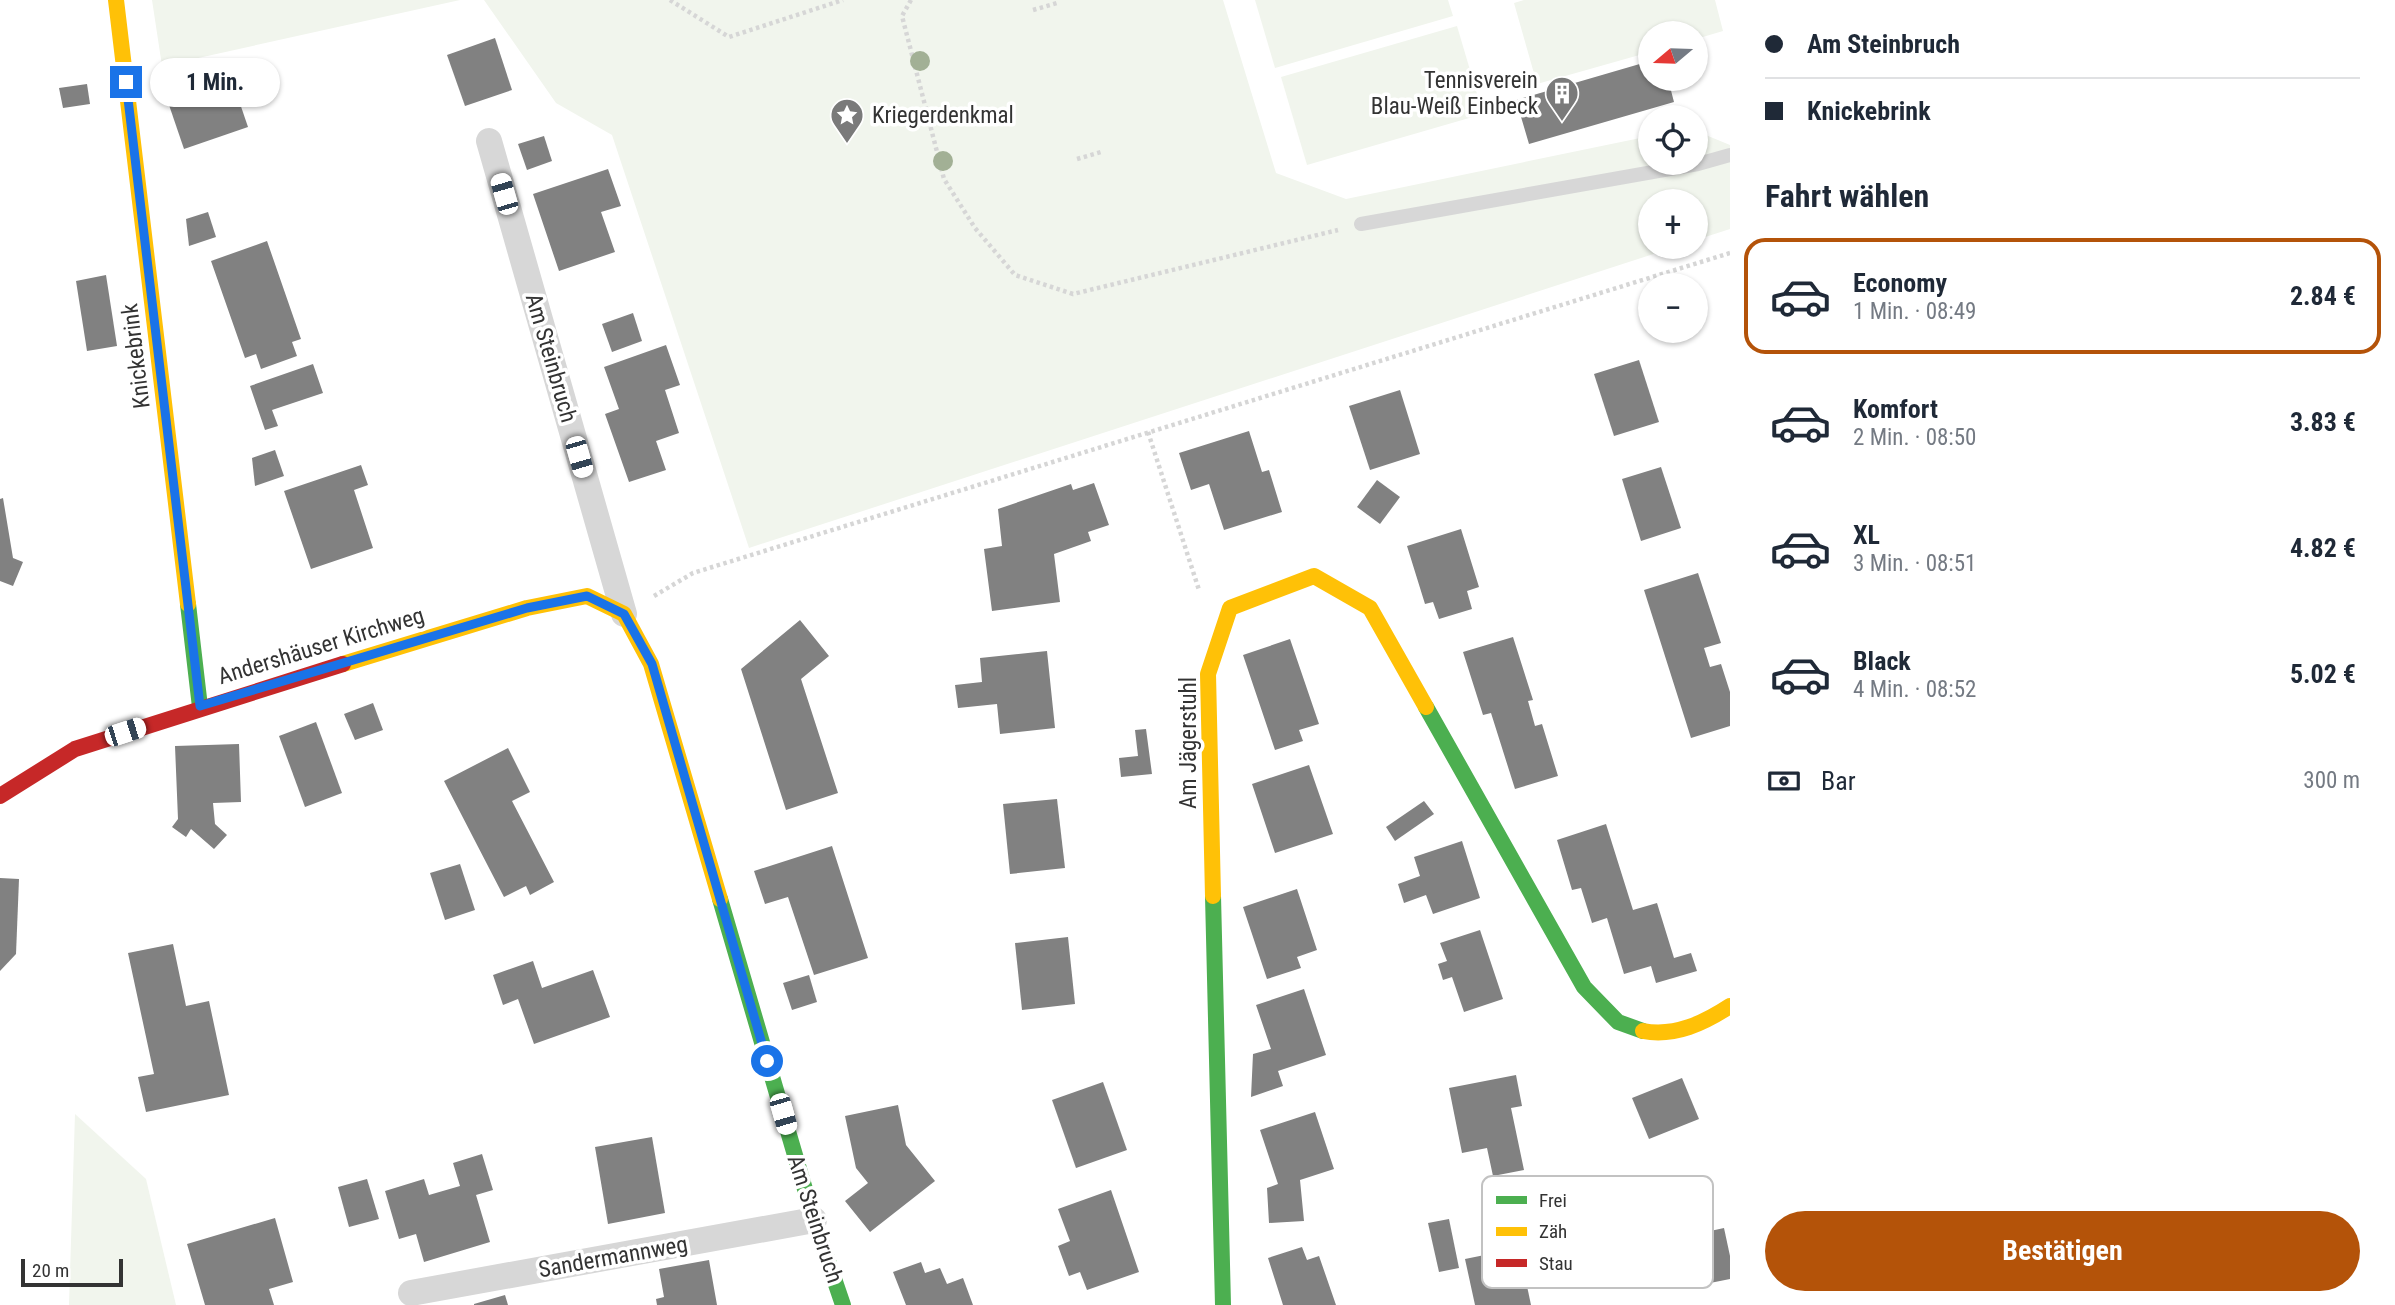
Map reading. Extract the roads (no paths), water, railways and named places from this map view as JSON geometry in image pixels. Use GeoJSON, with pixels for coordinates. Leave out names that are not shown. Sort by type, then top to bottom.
{"type":"FeatureCollection","features":[{"type":"Feature","properties":{"kind":"street","name":"Knickebrink"},"geometry":{"type":"LineString","coordinates":[[116,0],[200,706]]}},
{"type":"Feature","properties":{"kind":"street","name":"Am Steinbruch"},"geometry":{"type":"LineString","coordinates":[[489,141],[624,614],[652,664],[814,1220],[843,1305]]}},
{"type":"Feature","properties":{"kind":"street","name":"Am Jägerstuhl"},"geometry":{"type":"LineString","coordinates":[[1223,1305],[1208,674],[1230,608],[1314,576],[1370,608],[1584,987],[1621,1025],[1648,1034],[1677,1031],[1711,1020],[1730,1006]]}},
{"type":"Feature","properties":{"kind":"street","name":"Andershäuser Kirchweg"},"geometry":{"type":"LineString","coordinates":[[0,796],[75,749],[200,706],[527,608],[587,596],[624,614]]}},
{"type":"Feature","properties":{"kind":"street","name":"Sandermannweg"},"geometry":{"type":"LineString","coordinates":[[411,1293],[814,1220]]}},
{"type":"Feature","properties":{"kind":"lane"},"geometry":{"type":"LineString","coordinates":[[1361,224],[1698,164],[1730,155]]}},
{"type":"Feature","properties":{"kind":"place","name":"Tennisverein Blau-Weiß Einbeck"},"geometry":{"type":"Point","coordinates":[1562,123]}},
{"type":"Feature","properties":{"kind":"place","name":"Kriegerdenkmal"},"geometry":{"type":"Point","coordinates":[847,145]}}]}
